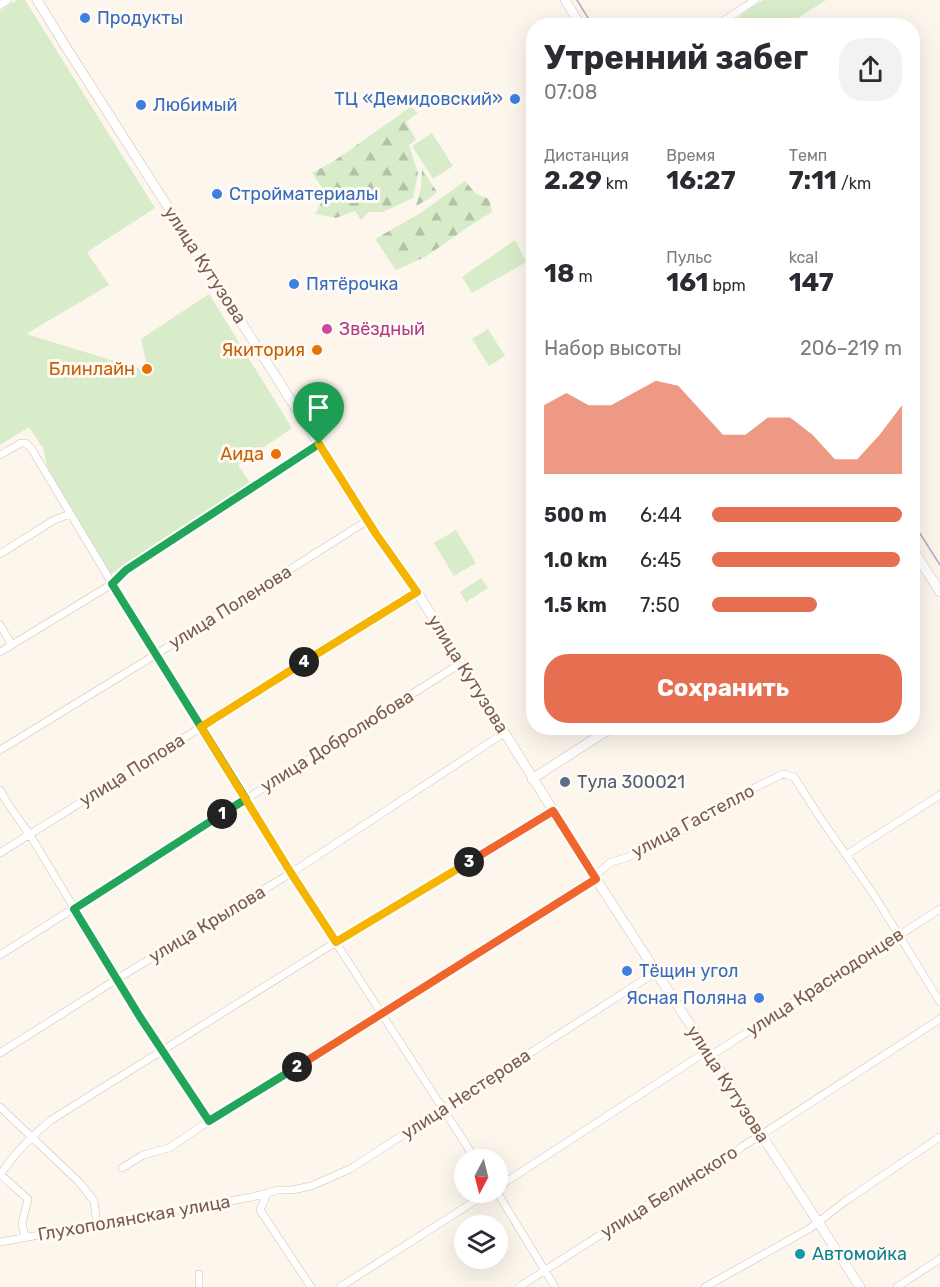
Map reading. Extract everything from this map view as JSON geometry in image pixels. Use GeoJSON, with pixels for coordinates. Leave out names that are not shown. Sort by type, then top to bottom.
{"type":"FeatureCollection","features":[{"type":"Feature","properties":{"kind":"main road","name":"улица Кутузова"},"geometry":{"type":"LineString","coordinates":[[37,0],[376,534],[417,592],[595,878],[860,1287]]}},
{"type":"Feature","properties":{"kind":"main road"},"geometry":{"type":"LineString","coordinates":[[565,0],[576,18]]}},
{"type":"Feature","properties":{"kind":"main road"},"geometry":{"type":"LineString","coordinates":[[920,560],[940,592]]}},
{"type":"Feature","properties":{"kind":"main road"},"geometry":{"type":"LineString","coordinates":[[532,779],[600,735]]}},
{"type":"Feature","properties":{"kind":"street"},"geometry":{"type":"LineString","coordinates":[[0,5],[8,0]]}},
{"type":"Feature","properties":{"kind":"street"},"geometry":{"type":"LineString","coordinates":[[728,18],[755,0]]}},
{"type":"Feature","properties":{"kind":"street"},"geometry":{"type":"LineString","coordinates":[[0,455],[21,443],[31,448],[155,655],[291,873],[469,1149]]}},
{"type":"Feature","properties":{"kind":"street"},"geometry":{"type":"LineString","coordinates":[[0,652],[112,584],[126,570],[319,444]]}},
{"type":"Feature","properties":{"kind":"street"},"geometry":{"type":"LineString","coordinates":[[0,554],[54,520],[70,514]]}},
{"type":"Feature","properties":{"kind":"street","name":"улица Поленова"},"geometry":{"type":"LineString","coordinates":[[0,750],[368,520]]}},
{"type":"Feature","properties":{"kind":"street","name":"улица Попова"},"geometry":{"type":"LineString","coordinates":[[0,853],[417,592]]}},
{"type":"Feature","properties":{"kind":"street"},"geometry":{"type":"LineString","coordinates":[[0,626],[12,645]]}},
{"type":"Feature","properties":{"kind":"street","name":"улица Добролюбова"},"geometry":{"type":"LineString","coordinates":[[0,955],[461,663]]}},
{"type":"Feature","properties":{"kind":"street","name":"улица Крылова"},"geometry":{"type":"LineString","coordinates":[[0,1053],[291,873],[504,733]]}},
{"type":"Feature","properties":{"kind":"street","name":"улица Гастелло"},"geometry":{"type":"LineString","coordinates":[[122,1168],[143,1155],[169,1148],[595,878],[611,862],[626,858],[700,822],[778,776],[783,774],[794,777],[846,855]]}},
{"type":"Feature","properties":{"kind":"street"},"geometry":{"type":"LineString","coordinates":[[0,790],[30,835],[140,1017],[209,1121]]}},
{"type":"Feature","properties":{"kind":"street"},"geometry":{"type":"LineString","coordinates":[[940,795],[846,855],[940,1002]]}},
{"type":"Feature","properties":{"kind":"street"},"geometry":{"type":"LineString","coordinates":[[25,1237],[22,1223],[28,1199],[0,1174],[31,1137],[51,1120],[336,942],[553,811]]}},
{"type":"Feature","properties":{"kind":"street","name":"улица Краснодонцев"},"geometry":{"type":"LineString","coordinates":[[508,1181],[940,909]]}},
{"type":"Feature","properties":{"kind":"street","name":"улица Нестерова"},"geometry":{"type":"LineString","coordinates":[[267,1194],[278,1190],[311,1186],[350,1169],[656,972]]}},
{"type":"Feature","properties":{"kind":"street","name":"улица Белинского"},"geometry":{"type":"LineString","coordinates":[[519,1287],[706,1167],[727,1159],[743,1146],[940,1019]]}},
{"type":"Feature","properties":{"kind":"street"},"geometry":{"type":"LineString","coordinates":[[0,1107],[80,1182],[94,1201],[97,1224]]}},
{"type":"Feature","properties":{"kind":"street"},"geometry":{"type":"LineString","coordinates":[[705,1287],[809,1229],[847,1200],[940,1137]]}},
{"type":"Feature","properties":{"kind":"street"},"geometry":{"type":"LineString","coordinates":[[267,1194],[260,1210],[311,1287]]}},
{"type":"Feature","properties":{"kind":"street","name":"Глухополянская улица"},"geometry":{"type":"LineString","coordinates":[[0,1242],[267,1194]]}},
{"type":"Feature","properties":{"kind":"street"},"geometry":{"type":"LineString","coordinates":[[340,1287],[472,1203]]}},
{"type":"Feature","properties":{"kind":"street"},"geometry":{"type":"LineString","coordinates":[[504,1203],[555,1287]]}},
{"type":"Feature","properties":{"kind":"street"},"geometry":{"type":"LineString","coordinates":[[897,1287],[940,1259]]}},
{"type":"Feature","properties":{"kind":"street"},"geometry":{"type":"LineString","coordinates":[[199,1274],[199,1287]]}},
{"type":"Feature","properties":{"kind":"green space"},"geometry":{"type":"Polygon","coordinates":[[[17,0],[25,0],[155,208],[87,252],[109,285],[26,334],[144,370],[147,366],[141,339],[209,294],[292,428],[238,465],[250,483],[111,574],[47,467],[43,448],[29,427],[0,445],[0,11],[17,0]]]}},
{"type":"Feature","properties":{"kind":"green space"},"geometry":{"type":"Polygon","coordinates":[[[763,0],[826,0],[798,18],[738,18],[763,0]]]}},
{"type":"Feature","properties":{"kind":"green space"},"geometry":{"type":"Polygon","coordinates":[[[412,106],[417,113],[406,122],[416,140],[409,145],[418,173],[413,198],[383,212],[369,212],[361,220],[355,211],[336,218],[315,214],[326,194],[312,173],[334,161],[412,106]]]}},
{"type":"Feature","properties":{"kind":"green space"},"geometry":{"type":"Polygon","coordinates":[[[432,133],[453,166],[433,179],[412,146],[432,133]]]}},
{"type":"Feature","properties":{"kind":"green space"},"geometry":{"type":"Polygon","coordinates":[[[422,169],[437,192],[416,206],[421,188],[422,169]]]}},
{"type":"Feature","properties":{"kind":"green space"},"geometry":{"type":"Polygon","coordinates":[[[465,181],[476,194],[489,199],[492,212],[425,257],[396,270],[375,239],[419,214],[465,181]]]}},
{"type":"Feature","properties":{"kind":"green space"},"geometry":{"type":"Polygon","coordinates":[[[515,240],[526,262],[472,293],[462,277],[515,240]]]}},
{"type":"Feature","properties":{"kind":"green space"},"geometry":{"type":"Polygon","coordinates":[[[488,329],[505,356],[489,366],[472,339],[488,329]]]}},
{"type":"Feature","properties":{"kind":"green space"},"geometry":{"type":"Polygon","coordinates":[[[456,530],[476,563],[454,576],[434,543],[456,530]]]}},
{"type":"Feature","properties":{"kind":"green space"},"geometry":{"type":"Polygon","coordinates":[[[481,578],[488,588],[466,602],[460,592],[481,578]]]}},
{"type":"Feature","properties":{"kind":"tram line"},"geometry":{"type":"LineString","coordinates":[[577,0],[588,18]]}},
{"type":"Feature","properties":{"kind":"tram line"},"geometry":{"type":"LineString","coordinates":[[920,533],[940,565]]}},
{"type":"Feature","properties":{"kind":"place","name":"Продукты"},"geometry":{"type":"Point","coordinates":[85,18]}},
{"type":"Feature","properties":{"kind":"place","name":"ТЦ «Демидовский»"},"geometry":{"type":"Point","coordinates":[515,99]}},
{"type":"Feature","properties":{"kind":"place","name":"Любимый"},"geometry":{"type":"Point","coordinates":[141,105]}},
{"type":"Feature","properties":{"kind":"place","name":"Стройматериалы"},"geometry":{"type":"Point","coordinates":[217,194]}},
{"type":"Feature","properties":{"kind":"place","name":"Пятёрочка"},"geometry":{"type":"Point","coordinates":[294,284]}},
{"type":"Feature","properties":{"kind":"place","name":"Звёздный"},"geometry":{"type":"Point","coordinates":[327,329]}},
{"type":"Feature","properties":{"kind":"place","name":"Якитория"},"geometry":{"type":"Point","coordinates":[317,350]}},
{"type":"Feature","properties":{"kind":"place","name":"Блинлайн"},"geometry":{"type":"Point","coordinates":[147,369]}},
{"type":"Feature","properties":{"kind":"place","name":"Аида"},"geometry":{"type":"Point","coordinates":[276,454]}},
{"type":"Feature","properties":{"kind":"place","name":"Тула 300021"},"geometry":{"type":"Point","coordinates":[565,782]}},
{"type":"Feature","properties":{"kind":"place","name":"Тёщин угол"},"geometry":{"type":"Point","coordinates":[627,971]}},
{"type":"Feature","properties":{"kind":"place","name":"Ясная Поляна"},"geometry":{"type":"Point","coordinates":[759,998]}},
{"type":"Feature","properties":{"kind":"place","name":"Автомойка"},"geometry":{"type":"Point","coordinates":[800,1254]}},
{"type":"Feature","properties":{"kind":"route"},"geometry":{"type":"LineString","coordinates":[[319,444],[191,526],[126,570],[112,584],[155,655],[246,799],[74,909],[140,1017],[209,1121],[596,879],[553,811],[336,942],[291,873],[246,799],[201,727],[417,592],[376,534],[319,444]]}}]}
